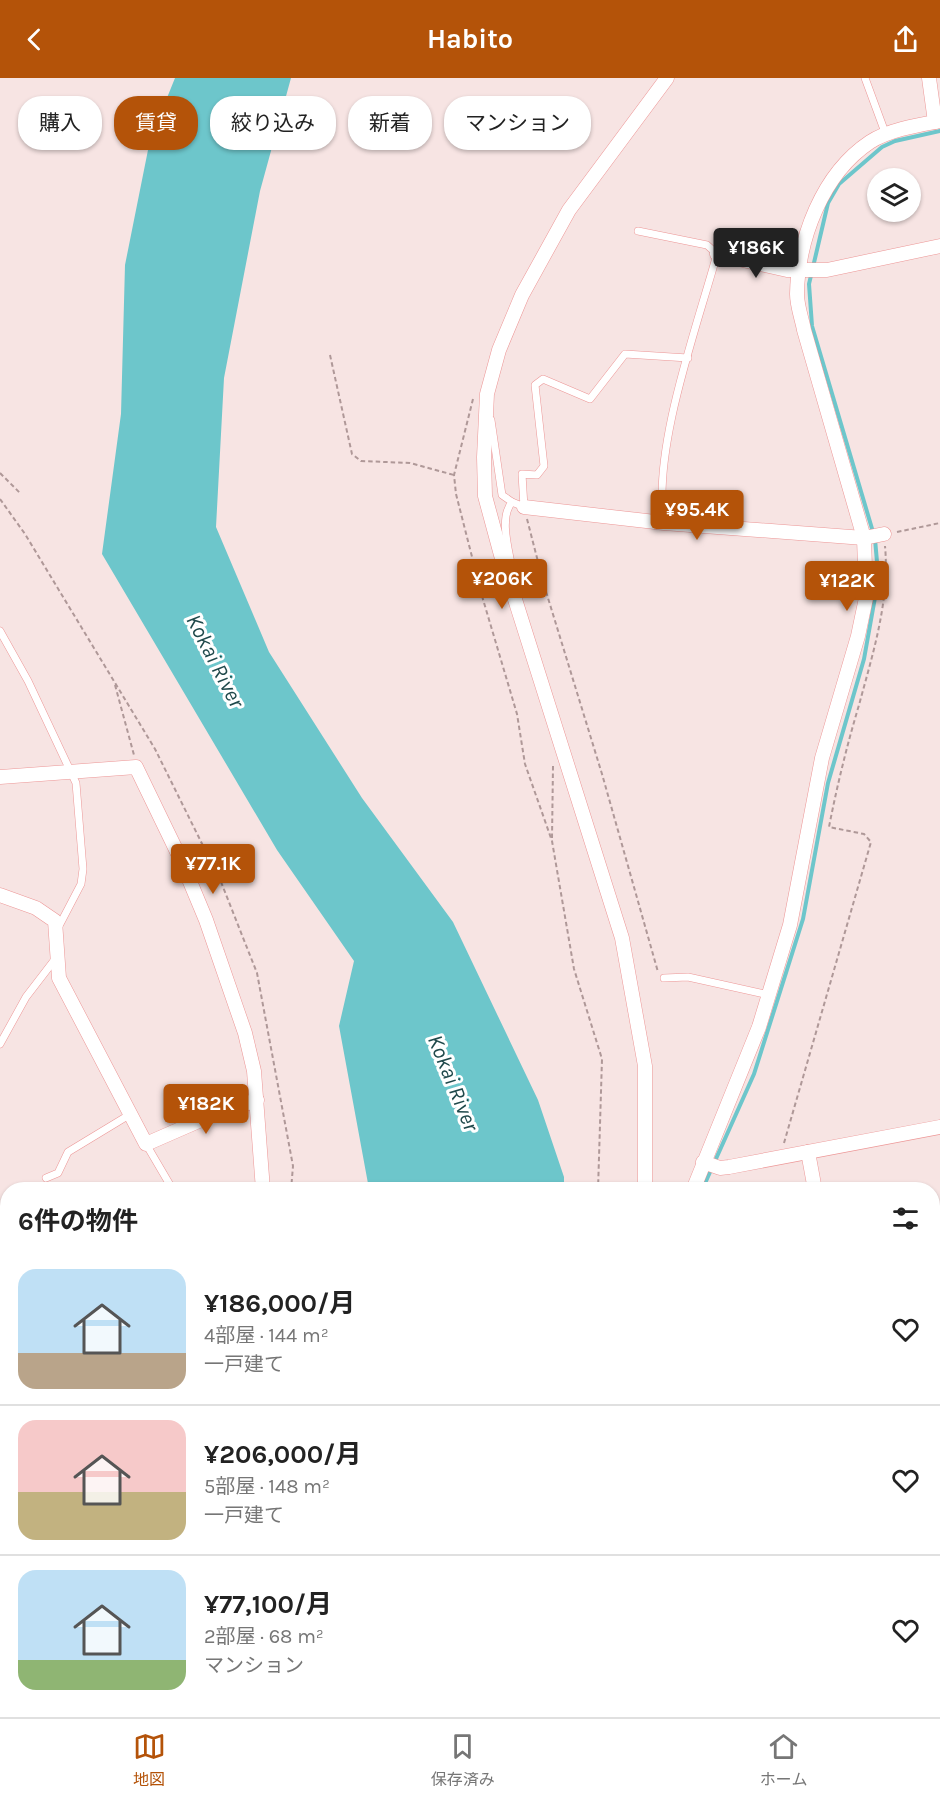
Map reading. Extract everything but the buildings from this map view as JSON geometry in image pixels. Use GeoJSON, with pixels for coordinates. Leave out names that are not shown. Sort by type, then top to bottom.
{"type":"FeatureCollection","features":[{"type":"Feature","properties":{"kind":"street"},"geometry":{"type":"LineString","coordinates":[[645,1182],[645,1066],[622,938],[518,611],[485,496],[488,390],[499,350],[545,252],[569,210],[668,78]]}},
{"type":"Feature","properties":{"kind":"street"},"geometry":{"type":"LineString","coordinates":[[696,1182],[735,1089],[769,995],[798,893],[822,758],[858,636],[875,536],[804,330],[797,297],[807,270],[822,194],[847,162],[870,142],[886,135],[937,122],[929,78]]}},
{"type":"Feature","properties":{"kind":"street"},"geometry":{"type":"LineString","coordinates":[[717,254],[787,270],[827,270],[940,246]]}},
{"type":"Feature","properties":{"kind":"street"},"geometry":{"type":"LineString","coordinates":[[518,505],[664,523],[875,536]]}},
{"type":"Feature","properties":{"kind":"street"},"geometry":{"type":"LineString","coordinates":[[0,777],[136,767],[181,860],[218,953],[245,1033],[254,1071],[262,1182]]}},
{"type":"Feature","properties":{"kind":"street"},"geometry":{"type":"LineString","coordinates":[[0,895],[48,914],[54,921],[57,930],[56,958],[59,978],[146,1144],[217,1113],[257,1100]]}},
{"type":"Feature","properties":{"kind":"street"},"geometry":{"type":"LineString","coordinates":[[703,1162],[720,1168],[940,1127]]}},
{"type":"Feature","properties":{"kind":"street"},"geometry":{"type":"LineString","coordinates":[[808,1152],[814,1182]]}},
{"type":"Feature","properties":{"kind":"lane"},"geometry":{"type":"LineString","coordinates":[[864,78],[886,135]]}},
{"type":"Feature","properties":{"kind":"lane"},"geometry":{"type":"LineString","coordinates":[[638,231],[707,245],[717,254],[671,423],[661,502],[664,523]]}},
{"type":"Feature","properties":{"kind":"lane"},"geometry":{"type":"LineString","coordinates":[[518,505],[522,474],[537,475],[544,466],[535,385],[543,378],[590,399],[625,354],[688,358]]}},
{"type":"Feature","properties":{"kind":"lane"},"geometry":{"type":"LineString","coordinates":[[488,390],[502,495],[518,505]]}},
{"type":"Feature","properties":{"kind":"lane"},"geometry":{"type":"LineString","coordinates":[[518,505],[506,510],[505,522],[518,611]]}},
{"type":"Feature","properties":{"kind":"lane"},"geometry":{"type":"LineString","coordinates":[[0,631],[74,773],[83,868],[81,885],[57,930]]}},
{"type":"Feature","properties":{"kind":"lane"},"geometry":{"type":"LineString","coordinates":[[0,1044],[26,997],[56,958]]}},
{"type":"Feature","properties":{"kind":"lane"},"geometry":{"type":"LineString","coordinates":[[664,978],[688,977],[769,995]]}},
{"type":"Feature","properties":{"kind":"lane"},"geometry":{"type":"LineString","coordinates":[[46,1179],[58,1173],[68,1152],[129,1114]]}},
{"type":"Feature","properties":{"kind":"lane"},"geometry":{"type":"LineString","coordinates":[[146,1144],[168,1182]]}},
{"type":"Feature","properties":{"kind":"path"},"geometry":{"type":"LineString","coordinates":[[330,355],[352,454],[361,461],[410,463],[454,475]]}},
{"type":"Feature","properties":{"kind":"path"},"geometry":{"type":"LineString","coordinates":[[488,390],[479,388],[471,402],[454,475],[456,494],[482,596],[517,714],[525,764],[552,841],[574,969],[602,1059],[598,1182]]}},
{"type":"Feature","properties":{"kind":"path"},"geometry":{"type":"LineString","coordinates":[[0,472],[20,493]]}},
{"type":"Feature","properties":{"kind":"path"},"geometry":{"type":"LineString","coordinates":[[518,505],[602,774],[656,970],[664,978]]}},
{"type":"Feature","properties":{"kind":"path"},"geometry":{"type":"LineString","coordinates":[[780,1157],[871,842],[864,834],[829,827],[837,783],[877,641],[886,570],[875,536],[940,523]]}},
{"type":"Feature","properties":{"kind":"path"},"geometry":{"type":"LineString","coordinates":[[114,682],[136,767]]}},
{"type":"Feature","properties":{"kind":"path"},"geometry":{"type":"LineString","coordinates":[[552,841],[553,766]]}},
{"type":"Feature","properties":{"kind":"water","name":"Kokai River"},"geometry":{"type":"Polygon","coordinates":[[[175,78],[291,78],[286,96],[210,96],[210,150],[271,150],[260,191],[224,378],[216,527],[269,652],[362,798],[453,922],[538,1100],[564,1182],[368,1182],[339,1026],[354,961],[277,850],[102,554],[121,414],[125,265],[148,150],[198,150],[198,96],[168,96],[175,78]]]}},
{"type":"Feature","properties":{"kind":"waterway"},"geometry":{"type":"LineString","coordinates":[[873,532],[812,326],[809,284],[828,203],[839,184],[882,147],[895,141],[940,131]]}},
{"type":"Feature","properties":{"kind":"waterway"},"geometry":{"type":"LineString","coordinates":[[706,1182],[754,1074],[803,919],[828,783],[864,659],[876,592],[875,539]]}}]}
